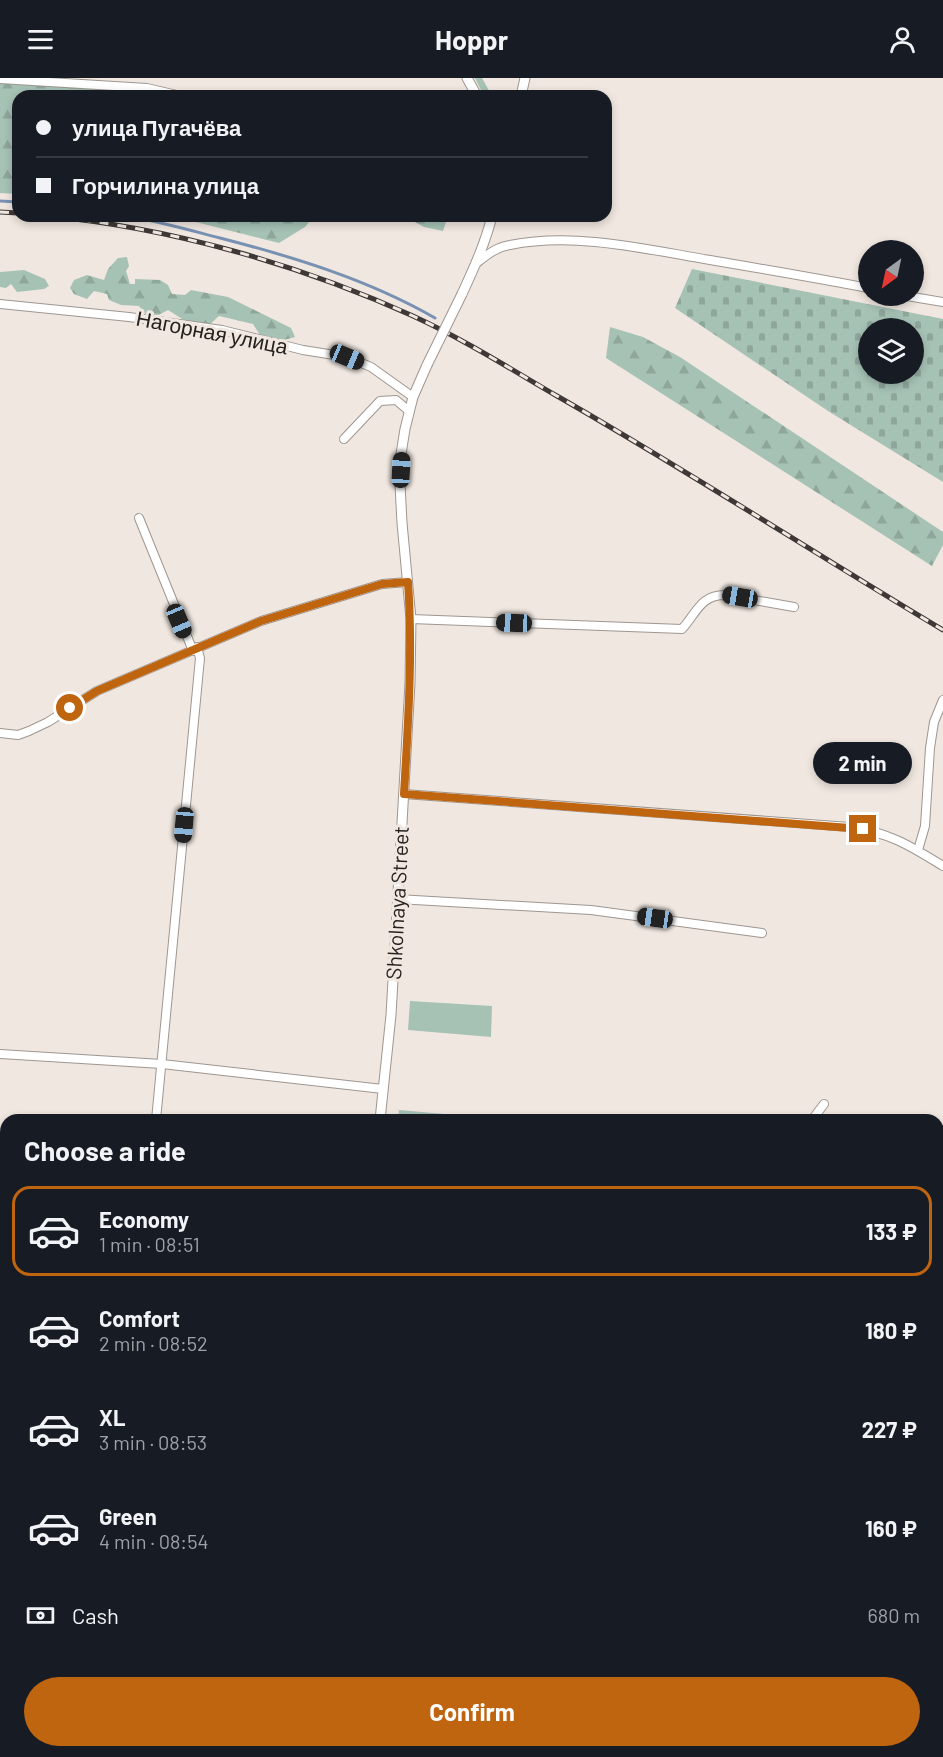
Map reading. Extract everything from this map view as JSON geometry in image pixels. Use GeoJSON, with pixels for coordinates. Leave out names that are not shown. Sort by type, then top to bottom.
{"type":"FeatureCollection","features":[{"type":"Feature","properties":{"kind":"street"},"geometry":{"type":"LineString","coordinates":[[147,88],[148,78]]}},
{"type":"Feature","properties":{"kind":"street"},"geometry":{"type":"LineString","coordinates":[[0,79],[156,90]]}},
{"type":"Feature","properties":{"kind":"street","name":"Shkolnaya Street"},"geometry":{"type":"LineString","coordinates":[[381,1114],[391,1015],[410,683],[411,619],[400,485],[402,445],[413,397],[478,262],[490,222]]}},
{"type":"Feature","properties":{"kind":"street"},"geometry":{"type":"LineString","coordinates":[[478,262],[494,250],[507,245],[570,240],[686,256],[858,286]]}},
{"type":"Feature","properties":{"kind":"street"},"geometry":{"type":"LineString","coordinates":[[924,299],[943,303]]}},
{"type":"Feature","properties":{"kind":"street","name":"Нагорная улица"},"geometry":{"type":"LineString","coordinates":[[0,304],[46,307],[210,329],[303,350],[347,357],[371,367],[413,397]]}},
{"type":"Feature","properties":{"kind":"street"},"geometry":{"type":"LineString","coordinates":[[344,439],[380,400],[396,400],[409,411]]}},
{"type":"Feature","properties":{"kind":"street"},"geometry":{"type":"LineString","coordinates":[[139,518],[200,658],[157,1114]]}},
{"type":"Feature","properties":{"kind":"street"},"geometry":{"type":"LineString","coordinates":[[0,733],[18,735],[29,731],[48,722],[97,691],[261,621],[382,584],[408,582]]}},
{"type":"Feature","properties":{"kind":"street"},"geometry":{"type":"LineString","coordinates":[[411,619],[682,629],[696,613],[704,599],[715,595],[794,607]]}},
{"type":"Feature","properties":{"kind":"street"},"geometry":{"type":"LineString","coordinates":[[918,850],[925,826],[934,722],[943,700]]}},
{"type":"Feature","properties":{"kind":"street"},"geometry":{"type":"LineString","coordinates":[[404,794],[850,827],[877,831],[918,850],[943,866]]}},
{"type":"Feature","properties":{"kind":"street"},"geometry":{"type":"LineString","coordinates":[[398,899],[591,910],[762,933]]}},
{"type":"Feature","properties":{"kind":"street"},"geometry":{"type":"LineString","coordinates":[[0,1054],[162,1064],[383,1089]]}},
{"type":"Feature","properties":{"kind":"street"},"geometry":{"type":"LineString","coordinates":[[816,1114],[824,1104]]}},
{"type":"Feature","properties":{"kind":"green space"},"geometry":{"type":"Polygon","coordinates":[[[475,78],[482,78],[489,90],[481,90],[475,78]]]}},
{"type":"Feature","properties":{"kind":"green space"},"geometry":{"type":"Polygon","coordinates":[[[0,81],[127,90],[12,90],[12,194],[0,193],[0,81]]]}},
{"type":"Feature","properties":{"kind":"green space"},"geometry":{"type":"Polygon","coordinates":[[[196,222],[309,222],[279,243],[196,222]]]}},
{"type":"Feature","properties":{"kind":"green space"},"geometry":{"type":"Polygon","coordinates":[[[415,222],[446,222],[443,231],[424,227],[415,222]]]}},
{"type":"Feature","properties":{"kind":"green space"},"geometry":{"type":"Polygon","coordinates":[[[127,257],[129,266],[126,271],[130,284],[135,284],[135,279],[160,280],[168,285],[172,294],[185,295],[191,290],[228,297],[291,328],[295,337],[284,340],[260,335],[253,324],[219,316],[209,325],[187,322],[168,310],[155,317],[147,316],[139,306],[121,305],[109,300],[107,294],[94,291],[87,299],[74,294],[70,288],[74,280],[87,275],[104,280],[108,269],[118,258],[127,257]]]}},
{"type":"Feature","properties":{"kind":"green space"},"geometry":{"type":"Polygon","coordinates":[[[692,269],[858,302],[858,306],[878,306],[943,319],[943,482],[828,411],[675,308],[692,269]]]}},
{"type":"Feature","properties":{"kind":"green space"},"geometry":{"type":"Polygon","coordinates":[[[24,270],[45,279],[49,286],[44,289],[17,292],[11,284],[6,288],[0,287],[0,272],[24,270]]]}},
{"type":"Feature","properties":{"kind":"green space"},"geometry":{"type":"Polygon","coordinates":[[[610,327],[643,337],[680,357],[943,532],[943,545],[932,566],[606,358],[610,327]]]}},
{"type":"Feature","properties":{"kind":"green space"},"geometry":{"type":"Polygon","coordinates":[[[410,1001],[492,1006],[491,1037],[408,1030],[410,1001]]]}},
{"type":"Feature","properties":{"kind":"green space"},"geometry":{"type":"Polygon","coordinates":[[[399,1110],[444,1114],[399,1114],[399,1110]]]}},
{"type":"Feature","properties":{"kind":"waterway"},"geometry":{"type":"LineString","coordinates":[[0,201],[12,202]]}},
{"type":"Feature","properties":{"kind":"waterway"},"geometry":{"type":"LineString","coordinates":[[158,222],[248,245],[330,271],[384,292],[435,318]]}},
{"type":"Feature","properties":{"kind":"railway"},"geometry":{"type":"LineString","coordinates":[[0,212],[12,213]]}},
{"type":"Feature","properties":{"kind":"railway"},"geometry":{"type":"LineString","coordinates":[[98,222],[187,239],[280,265],[326,280],[432,325],[606,424],[943,630]]}},
{"type":"Feature","properties":{"kind":"route"},"geometry":{"type":"LineString","coordinates":[[70,708],[97,691],[261,621],[382,584],[408,582],[411,619],[410,683],[404,794],[863,829]]}}]}
